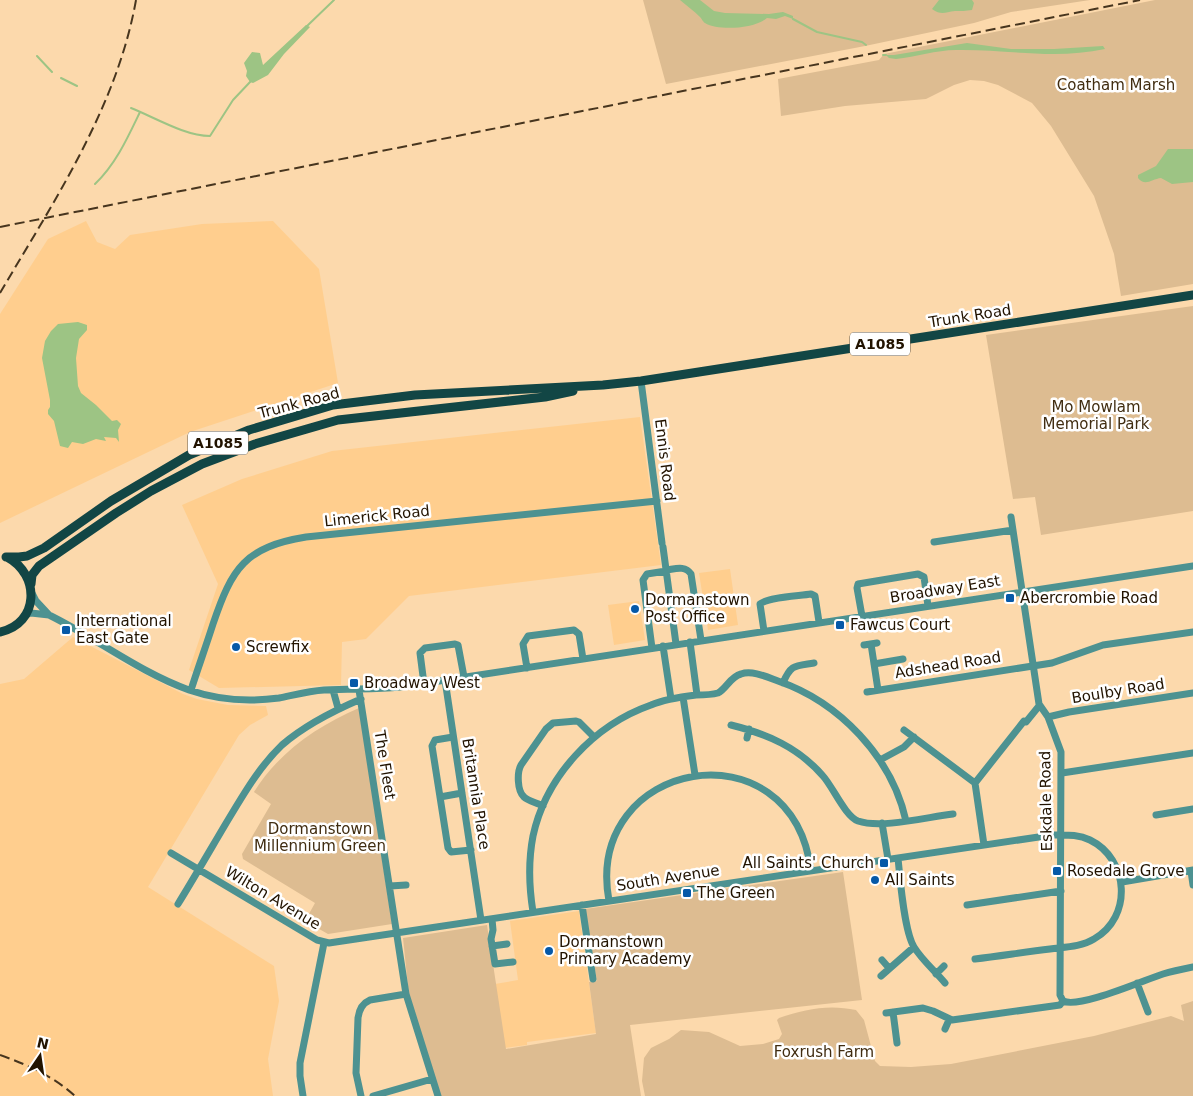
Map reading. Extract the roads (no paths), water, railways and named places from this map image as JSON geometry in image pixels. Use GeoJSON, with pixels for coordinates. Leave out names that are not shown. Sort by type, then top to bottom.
{"type":"FeatureCollection","features":[{"type":"Feature","properties":{"kind":"main road","name":"Trunk Road"},"geometry":{"type":"LineString","coordinates":[[31,588],[32,576],[39,566],[151,491],[202,464],[255,444],[338,420],[545,397],[603,386],[1193,295]]}},
{"type":"Feature","properties":{"kind":"main road","name":"Trunk Road"},"geometry":{"type":"LineString","coordinates":[[3,556],[19,558],[44,548],[111,501],[189,455],[249,430],[333,405],[415,395],[603,386]]}},
{"type":"Feature","properties":{"kind":"main road","name":"A1085"},"geometry":{"type":"LineString","coordinates":[[3,556],[22,567],[31,588],[31,601],[25,616]]}},
{"type":"Feature","properties":{"kind":"main road"},"geometry":{"type":"LineString","coordinates":[[0,632],[12,628],[25,616]]}},
{"type":"Feature","properties":{"kind":"street","name":"Ennis Road"},"geometry":{"type":"LineString","coordinates":[[641,381],[676,644]]}},
{"type":"Feature","properties":{"kind":"street","name":"Limerick Road"},"geometry":{"type":"LineString","coordinates":[[191,690],[230,579],[256,553],[281,541],[657,502]]}},
{"type":"Feature","properties":{"kind":"street"},"geometry":{"type":"LineString","coordinates":[[975,784],[1024,720],[1026,722],[1039,706],[1011,518]]}},
{"type":"Feature","properties":{"kind":"street"},"geometry":{"type":"LineString","coordinates":[[934,542],[1013,530]]}},
{"type":"Feature","properties":{"kind":"street","name":"Broadway East"},"geometry":{"type":"LineString","coordinates":[[702,640],[1193,566]]}},
{"type":"Feature","properties":{"kind":"street"},"geometry":{"type":"LineString","coordinates":[[31,588],[36,601],[49,615],[155,674],[191,690],[225,698],[255,700],[333,690],[377,690],[424,684],[445,680],[526,668],[652,648],[663,646],[702,640],[689,570],[683,568],[647,574],[644,580],[652,648]]}},
{"type":"Feature","properties":{"kind":"street"},"geometry":{"type":"LineString","coordinates":[[862,616],[858,584],[918,574],[924,577],[928,606]]}},
{"type":"Feature","properties":{"kind":"street"},"geometry":{"type":"LineString","coordinates":[[764,631],[760,604],[764,601],[811,594],[815,596],[819,622]]}},
{"type":"Feature","properties":{"kind":"street"},"geometry":{"type":"LineString","coordinates":[[25,616],[32,613],[49,615]]}},
{"type":"Feature","properties":{"kind":"street"},"geometry":{"type":"LineString","coordinates":[[526,668],[523,642],[528,636],[574,630],[579,634],[582,659]]}},
{"type":"Feature","properties":{"kind":"street","name":"Adshead Road"},"geometry":{"type":"LineString","coordinates":[[867,692],[1052,663],[1102,646],[1193,632]]}},
{"type":"Feature","properties":{"kind":"street"},"geometry":{"type":"LineString","coordinates":[[690,642],[697,695]]}},
{"type":"Feature","properties":{"kind":"street"},"geometry":{"type":"LineString","coordinates":[[871,644],[878,690]]}},
{"type":"Feature","properties":{"kind":"street"},"geometry":{"type":"LineString","coordinates":[[424,684],[420,652],[425,648],[458,645],[464,677]]}},
{"type":"Feature","properties":{"kind":"street"},"geometry":{"type":"LineString","coordinates":[[663,646],[671,699]]}},
{"type":"Feature","properties":{"kind":"street"},"geometry":{"type":"LineString","coordinates":[[874,664],[903,659]]}},
{"type":"Feature","properties":{"kind":"street"},"geometry":{"type":"LineString","coordinates":[[783,683],[788,671],[792,667],[814,664]]}},
{"type":"Feature","properties":{"kind":"street"},"geometry":{"type":"LineString","coordinates":[[533,912],[530,883],[531,849],[536,826],[544,806],[564,769],[594,737],[627,715],[651,704],[671,699],[718,693],[733,678],[745,673],[765,676],[813,697],[833,711],[861,736],[880,760],[897,790],[906,821]]}},
{"type":"Feature","properties":{"kind":"street","name":"Britannia Place"},"geometry":{"type":"LineString","coordinates":[[445,680],[481,920]]}},
{"type":"Feature","properties":{"kind":"street"},"geometry":{"type":"LineString","coordinates":[[333,690],[338,708]]}},
{"type":"Feature","properties":{"kind":"street","name":"The Fleet"},"geometry":{"type":"LineString","coordinates":[[359,690],[406,994],[438,1096]]}},
{"type":"Feature","properties":{"kind":"street","name":"Boulby Road"},"geometry":{"type":"LineString","coordinates":[[1048,717],[1069,712],[1193,693]]}},
{"type":"Feature","properties":{"kind":"street"},"geometry":{"type":"LineString","coordinates":[[684,697],[695,775]]}},
{"type":"Feature","properties":{"kind":"street"},"geometry":{"type":"LineString","coordinates":[[178,904],[262,766],[293,737],[338,708],[361,699]]}},
{"type":"Feature","properties":{"kind":"street","name":"Eskdale Road"},"geometry":{"type":"LineString","coordinates":[[1039,706],[1048,717],[1059,745],[1062,773],[1060,994],[1064,1001]]}},
{"type":"Feature","properties":{"kind":"street"},"geometry":{"type":"LineString","coordinates":[[544,806],[524,797],[520,792],[518,772],[546,729],[553,723],[576,721],[580,722],[594,737]]}},
{"type":"Feature","properties":{"kind":"street"},"geometry":{"type":"LineString","coordinates":[[731,725],[767,736],[788,746],[811,763],[835,792],[850,816],[860,822],[906,821],[953,814]]}},
{"type":"Feature","properties":{"kind":"street"},"geometry":{"type":"LineString","coordinates":[[747,738],[749,729]]}},
{"type":"Feature","properties":{"kind":"street"},"geometry":{"type":"LineString","coordinates":[[904,730],[975,784],[984,845]]}},
{"type":"Feature","properties":{"kind":"street"},"geometry":{"type":"LineString","coordinates":[[453,737],[435,740],[432,744],[440,797],[449,850],[454,852],[471,850]]}},
{"type":"Feature","properties":{"kind":"street"},"geometry":{"type":"LineString","coordinates":[[880,760],[904,746],[914,737]]}},
{"type":"Feature","properties":{"kind":"street"},"geometry":{"type":"LineString","coordinates":[[1062,773],[1193,752]]}},
{"type":"Feature","properties":{"kind":"street"},"geometry":{"type":"LineString","coordinates":[[609,901],[607,885],[608,861],[615,834],[624,820],[643,798],[670,783],[695,775],[730,776],[758,786],[775,798],[789,813],[799,829],[808,852],[811,870]]}},
{"type":"Feature","properties":{"kind":"street"},"geometry":{"type":"LineString","coordinates":[[440,797],[462,793]]}},
{"type":"Feature","properties":{"kind":"street"},"geometry":{"type":"LineString","coordinates":[[940,806],[941,815]]}},
{"type":"Feature","properties":{"kind":"street"},"geometry":{"type":"LineString","coordinates":[[1156,815],[1193,809]]}},
{"type":"Feature","properties":{"kind":"street"},"geometry":{"type":"LineString","coordinates":[[882,823],[888,859]]}},
{"type":"Feature","properties":{"kind":"street","name":"South Avenue"},"geometry":{"type":"LineString","coordinates":[[397,933],[811,870],[1061,835],[1082,836],[1099,845],[1113,861],[1122,882]]}},
{"type":"Feature","properties":{"kind":"street","name":"Wilton Avenue"},"geometry":{"type":"LineString","coordinates":[[171,852],[324,943],[397,933]]}},
{"type":"Feature","properties":{"kind":"street"},"geometry":{"type":"LineString","coordinates":[[898,858],[908,932],[914,947],[945,983]]}},
{"type":"Feature","properties":{"kind":"street"},"geometry":{"type":"LineString","coordinates":[[974,959],[1084,944],[1093,940],[1107,929],[1114,920],[1121,902],[1122,882],[1192,871],[1193,885]]}},
{"type":"Feature","properties":{"kind":"street"},"geometry":{"type":"LineString","coordinates":[[390,886],[406,885]]}},
{"type":"Feature","properties":{"kind":"street"},"geometry":{"type":"LineString","coordinates":[[967,906],[1061,891]]}},
{"type":"Feature","properties":{"kind":"street"},"geometry":{"type":"LineString","coordinates":[[582,905],[593,978]]}},
{"type":"Feature","properties":{"kind":"street"},"geometry":{"type":"LineString","coordinates":[[492,919],[492,946],[495,964],[513,962]]}},
{"type":"Feature","properties":{"kind":"street"},"geometry":{"type":"LineString","coordinates":[[303,1096],[300,1063],[324,943]]}},
{"type":"Feature","properties":{"kind":"street"},"geometry":{"type":"LineString","coordinates":[[492,946],[507,944]]}},
{"type":"Feature","properties":{"kind":"street"},"geometry":{"type":"LineString","coordinates":[[880,976],[914,947]]}},
{"type":"Feature","properties":{"kind":"street"},"geometry":{"type":"LineString","coordinates":[[882,960],[889,968]]}},
{"type":"Feature","properties":{"kind":"street"},"geometry":{"type":"LineString","coordinates":[[936,974],[944,966]]}},
{"type":"Feature","properties":{"kind":"street"},"geometry":{"type":"LineString","coordinates":[[897,1043],[890,1012],[923,1008],[949,1020],[1060,1005],[1064,1001],[1072,1004],[1106,995],[1162,974],[1193,966]]}},
{"type":"Feature","properties":{"kind":"street"},"geometry":{"type":"LineString","coordinates":[[1137,983],[1148,1012]]}},
{"type":"Feature","properties":{"kind":"street"},"geometry":{"type":"LineString","coordinates":[[361,1096],[356,1073],[360,1009],[365,1002],[370,1000],[406,994]]}},
{"type":"Feature","properties":{"kind":"street"},"geometry":{"type":"LineString","coordinates":[[946,1029],[949,1020]]}},
{"type":"Feature","properties":{"kind":"street"},"geometry":{"type":"LineString","coordinates":[[373,1096],[432,1079]]}},
{"type":"Feature","properties":{"kind":"waterway"},"geometry":{"type":"LineString","coordinates":[[306,27],[334,0]]}},
{"type":"Feature","properties":{"kind":"waterway"},"geometry":{"type":"LineString","coordinates":[[793,19],[817,32],[862,42],[866,45]]}},
{"type":"Feature","properties":{"kind":"waterway"},"geometry":{"type":"LineString","coordinates":[[37,56],[52,72]]}},
{"type":"Feature","properties":{"kind":"waterway"},"geometry":{"type":"LineString","coordinates":[[61,78],[77,86]]}},
{"type":"Feature","properties":{"kind":"waterway"},"geometry":{"type":"LineString","coordinates":[[131,108],[180,130],[210,136],[233,100],[251,81]]}},
{"type":"Feature","properties":{"kind":"waterway"},"geometry":{"type":"LineString","coordinates":[[95,184],[115,159],[140,112]]}},
{"type":"Feature","properties":{"kind":"railway"},"geometry":{"type":"LineString","coordinates":[[0,293],[62,188],[99,115],[127,40],[136,0]]}},
{"type":"Feature","properties":{"kind":"railway"},"geometry":{"type":"LineString","coordinates":[[0,227],[1140,0]]}},
{"type":"Feature","properties":{"kind":"railway"},"geometry":{"type":"LineString","coordinates":[[0,1055],[40,1072],[75,1096]]}},
{"type":"Feature","properties":{"kind":"place","name":"Abercrombie Road"},"geometry":{"type":"Point","coordinates":[1010,598]}},
{"type":"Feature","properties":{"kind":"place","name":"Dormanstown Post Office"},"geometry":{"type":"Point","coordinates":[635,609]}},
{"type":"Feature","properties":{"kind":"place","name":"Fawcus Court"},"geometry":{"type":"Point","coordinates":[840,625]}},
{"type":"Feature","properties":{"kind":"place","name":"International East Gate"},"geometry":{"type":"Point","coordinates":[66,630]}},
{"type":"Feature","properties":{"kind":"place","name":"Screwfix"},"geometry":{"type":"Point","coordinates":[236,647]}},
{"type":"Feature","properties":{"kind":"place","name":"Broadway West"},"geometry":{"type":"Point","coordinates":[354,683]}},
{"type":"Feature","properties":{"kind":"place","name":"All Saints' Church"},"geometry":{"type":"Point","coordinates":[884,863]}},
{"type":"Feature","properties":{"kind":"place","name":"Rosedale Grove"},"geometry":{"type":"Point","coordinates":[1057,871]}},
{"type":"Feature","properties":{"kind":"place","name":"All Saints"},"geometry":{"type":"Point","coordinates":[875,880]}},
{"type":"Feature","properties":{"kind":"place","name":"The Green"},"geometry":{"type":"Point","coordinates":[687,893]}},
{"type":"Feature","properties":{"kind":"place","name":"Dormanstown Primary Academy"},"geometry":{"type":"Point","coordinates":[549,951]}},
{"type":"Feature","properties":{"kind":"park label","name":"Coatham Marsh"},"geometry":{"type":"Point","coordinates":[1116,85]}},
{"type":"Feature","properties":{"kind":"park label","name":"Mo Mowlam Memorial Park"},"geometry":{"type":"Point","coordinates":[1096,416]}},
{"type":"Feature","properties":{"kind":"park label","name":"Dormanstown Millennium Green"},"geometry":{"type":"Point","coordinates":[320,838]}},
{"type":"Feature","properties":{"kind":"park label","name":"Foxrush Farm"},"geometry":{"type":"Point","coordinates":[824,1052]}}]}
